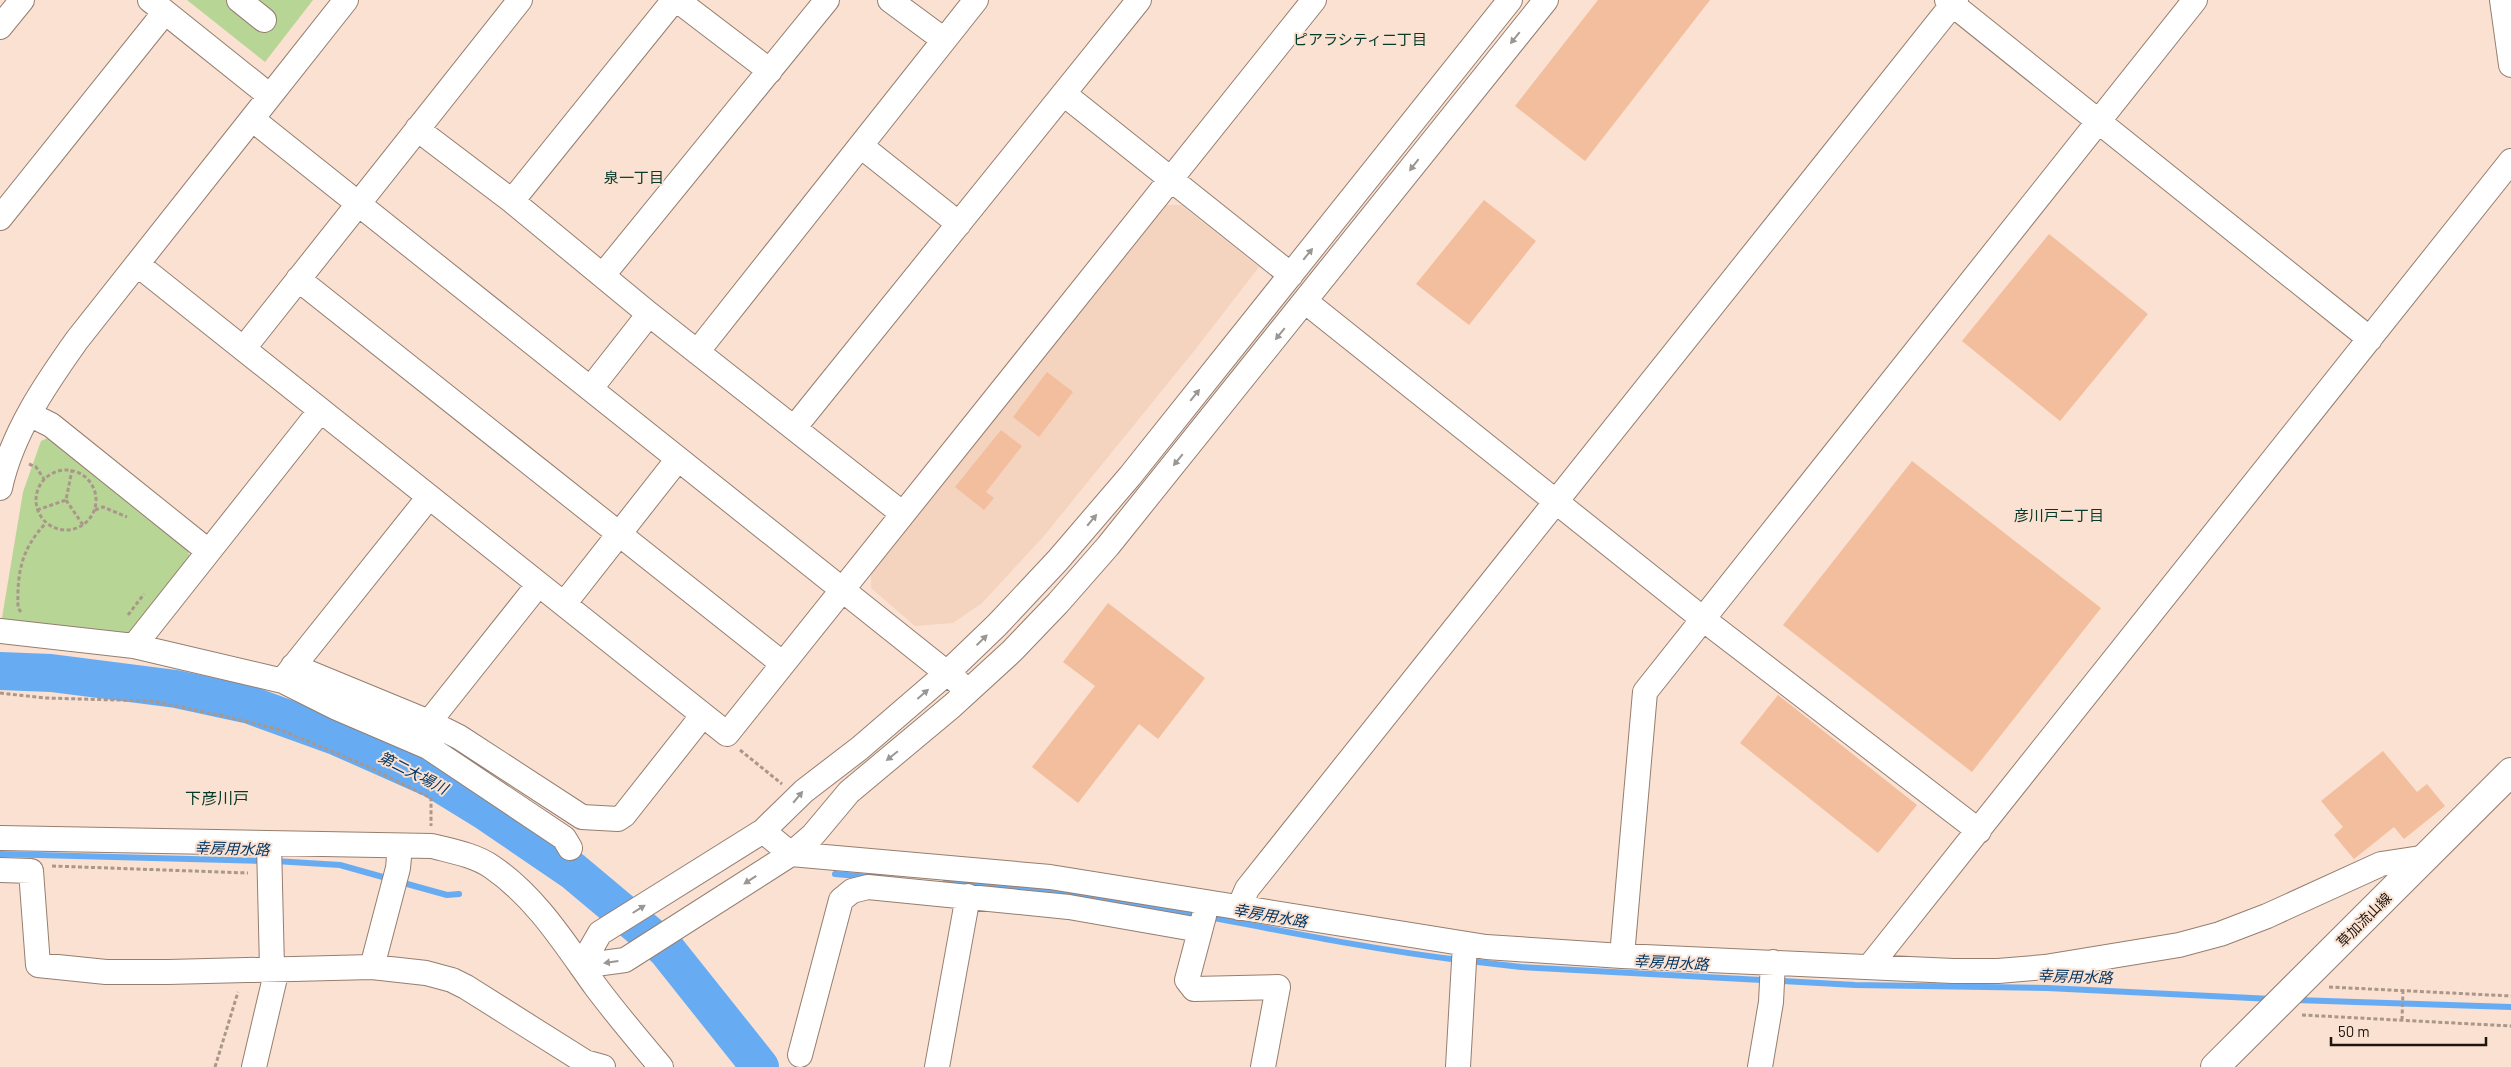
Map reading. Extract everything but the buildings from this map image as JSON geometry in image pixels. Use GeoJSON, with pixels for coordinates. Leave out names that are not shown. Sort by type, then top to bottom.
{"type":"FeatureCollection","features":[{"type":"Feature","properties":{"kind":"main road","name":"草加流山線"},"geometry":{"type":"LineString","coordinates":[[2216,1067],[2511,772]]}},
{"type":"Feature","properties":{"kind":"street"},"geometry":{"type":"LineString","coordinates":[[0,27],[22,0]]}},
{"type":"Feature","properties":{"kind":"street"},"geometry":{"type":"LineString","coordinates":[[239,0],[264,20]]}},
{"type":"Feature","properties":{"kind":"street"},"geometry":{"type":"LineString","coordinates":[[0,484],[9,457],[29,414],[48,380],[77,340],[346,0]]}},
{"type":"Feature","properties":{"kind":"street"},"geometry":{"type":"LineString","coordinates":[[244,348],[520,0]]}},
{"type":"Feature","properties":{"kind":"street"},"geometry":{"type":"LineString","coordinates":[[512,201],[675,0],[770,71]]}},
{"type":"Feature","properties":{"kind":"street"},"geometry":{"type":"LineString","coordinates":[[603,275],[827,0]]}},
{"type":"Feature","properties":{"kind":"street"},"geometry":{"type":"LineString","coordinates":[[890,0],[944,40]]}},
{"type":"Feature","properties":{"kind":"street"},"geometry":{"type":"LineString","coordinates":[[697,352],[976,0]]}},
{"type":"Feature","properties":{"kind":"street"},"geometry":{"type":"LineString","coordinates":[[794,428],[1139,0]]}},
{"type":"Feature","properties":{"kind":"street"},"geometry":{"type":"LineString","coordinates":[[137,264],[727,734],[1314,0]]}},
{"type":"Feature","properties":{"kind":"street"},"geometry":{"type":"LineString","coordinates":[[581,966],[600,933],[763,831],[804,791],[860,748],[947,673],[997,625],[1058,560],[1130,476],[1510,0]]}},
{"type":"Feature","properties":{"kind":"street"},"geometry":{"type":"LineString","coordinates":[[581,966],[625,960],[791,854],[813,835],[849,792],[969,691],[1058,603],[1108,546],[1306,302],[1546,0]]}},
{"type":"Feature","properties":{"kind":"street"},"geometry":{"type":"LineString","coordinates":[[1622,956],[1645,692],[2195,0]]}},
{"type":"Feature","properties":{"kind":"street"},"geometry":{"type":"LineString","coordinates":[[2502,0],[2511,65]]}},
{"type":"Feature","properties":{"kind":"street"},"geometry":{"type":"LineString","coordinates":[[1239,908],[1247,889],[1952,1],[2098,121],[2370,339]]}},
{"type":"Feature","properties":{"kind":"street"},"geometry":{"type":"LineString","coordinates":[[0,218],[158,6],[270,96]]}},
{"type":"Feature","properties":{"kind":"street"},"geometry":{"type":"LineString","coordinates":[[1064,94],[1291,275]]}},
{"type":"Feature","properties":{"kind":"street"},"geometry":{"type":"LineString","coordinates":[[252,119],[969,691]]}},
{"type":"Feature","properties":{"kind":"street"},"geometry":{"type":"LineString","coordinates":[[417,130],[512,201],[649,314],[902,514]]}},
{"type":"Feature","properties":{"kind":"street"},"geometry":{"type":"LineString","coordinates":[[861,146],[959,224]]}},
{"type":"Feature","properties":{"kind":"street"},"geometry":{"type":"LineString","coordinates":[[1870,966],[2511,160]]}},
{"type":"Feature","properties":{"kind":"street"},"geometry":{"type":"LineString","coordinates":[[298,279],[783,664]]}},
{"type":"Feature","properties":{"kind":"street"},"geometry":{"type":"LineString","coordinates":[[1306,302],[1703,619],[1979,831]]}},
{"type":"Feature","properties":{"kind":"street"},"geometry":{"type":"LineString","coordinates":[[591,388],[649,314]]}},
{"type":"Feature","properties":{"kind":"street"},"geometry":{"type":"LineString","coordinates":[[134,646],[320,411]]}},
{"type":"Feature","properties":{"kind":"street"},"geometry":{"type":"LineString","coordinates":[[29,414],[51,426],[208,551]]}},
{"type":"Feature","properties":{"kind":"street"},"geometry":{"type":"LineString","coordinates":[[564,604],[678,459]]}},
{"type":"Feature","properties":{"kind":"street"},"geometry":{"type":"LineString","coordinates":[[288,673],[429,497]]}},
{"type":"Feature","properties":{"kind":"street"},"geometry":{"type":"LineString","coordinates":[[429,722],[538,584]]}},
{"type":"Feature","properties":{"kind":"street"},"geometry":{"type":"LineString","coordinates":[[0,631],[134,646],[288,673],[429,722],[459,737],[582,817],[618,819],[624,815],[703,715]]}},
{"type":"Feature","properties":{"kind":"street"},"geometry":{"type":"LineString","coordinates":[[288,673],[337,708],[428,747],[564,838],[570,848]]}},
{"type":"Feature","properties":{"kind":"street"},"geometry":{"type":"LineString","coordinates":[[763,831],[791,854],[1050,877],[1465,945],[1622,956],[1998,971],[2045,967],[2179,946],[2220,934],[2267,916],[2381,864],[2427,857]]}},
{"type":"Feature","properties":{"kind":"street"},"geometry":{"type":"LineString","coordinates":[[0,838],[396,868],[432,846],[457,852],[492,866],[537,908],[566,942],[649,1063]]}},
{"type":"Feature","properties":{"kind":"street"},"geometry":{"type":"LineString","coordinates":[[254,1067],[275,968],[270,857]]}},
{"type":"Feature","properties":{"kind":"street"},"geometry":{"type":"LineString","coordinates":[[372,967],[396,868]]}},
{"type":"Feature","properties":{"kind":"street"},"geometry":{"type":"LineString","coordinates":[[0,870],[31,871],[38,965],[106,972],[372,967],[426,973],[452,980],[585,1062],[603,1067]]}},
{"type":"Feature","properties":{"kind":"street"},"geometry":{"type":"LineString","coordinates":[[800,1055],[841,900],[852,891],[868,887],[1069,907],[1200,930]]}},
{"type":"Feature","properties":{"kind":"street"},"geometry":{"type":"LineString","coordinates":[[937,1067],[968,896]]}},
{"type":"Feature","properties":{"kind":"street"},"geometry":{"type":"LineString","coordinates":[[1208,902],[1187,980],[1194,989],[1278,987],[1263,1067]]}},
{"type":"Feature","properties":{"kind":"street"},"geometry":{"type":"LineString","coordinates":[[1458,1067],[1465,945]]}},
{"type":"Feature","properties":{"kind":"street"},"geometry":{"type":"LineString","coordinates":[[1760,1067],[1772,989],[1773,962]]}},
{"type":"Feature","properties":{"kind":"path"},"geometry":{"type":"LineString","coordinates":[[24,463],[36,467],[44,479]]}},
{"type":"Feature","properties":{"kind":"path"},"geometry":{"type":"LineString","coordinates":[[72,470],[66,500],[83,525]]}},
{"type":"Feature","properties":{"kind":"path"},"geometry":{"type":"LineString","coordinates":[[95,510],[96,495],[93,485],[82,474],[72,470],[52,473],[44,479],[35,496],[37,510],[46,523],[60,531],[70,531],[83,525],[95,510],[103,507],[134,520]]}},
{"type":"Feature","properties":{"kind":"path"},"geometry":{"type":"LineString","coordinates":[[37,510],[66,500]]}},
{"type":"Feature","properties":{"kind":"path"},"geometry":{"type":"LineString","coordinates":[[25,616],[18,608],[17,580],[27,546],[46,523]]}},
{"type":"Feature","properties":{"kind":"path"},"geometry":{"type":"LineString","coordinates":[[125,620],[148,591]]}},
{"type":"Feature","properties":{"kind":"path"},"geometry":{"type":"LineString","coordinates":[[0,693],[45,698],[152,701],[281,730],[365,765],[431,798],[432,846]]}},
{"type":"Feature","properties":{"kind":"path"},"geometry":{"type":"LineString","coordinates":[[727,734],[732,744],[782,784]]}},
{"type":"Feature","properties":{"kind":"path"},"geometry":{"type":"LineString","coordinates":[[31,871],[38,866],[270,857]]}},
{"type":"Feature","properties":{"kind":"path"},"geometry":{"type":"LineString","coordinates":[[215,1067],[228,1032],[244,969]]}},
{"type":"Feature","properties":{"kind":"path"},"geometry":{"type":"LineString","coordinates":[[2402,1020],[2403,990]]}},
{"type":"Feature","properties":{"kind":"path"},"geometry":{"type":"LineString","coordinates":[[2284,1000],[2403,990],[2511,996]]}},
{"type":"Feature","properties":{"kind":"path"},"geometry":{"type":"LineString","coordinates":[[2284,1000],[2402,1020],[2511,1026]]}},
{"type":"Feature","properties":{"kind":"shaded area"},"geometry":{"type":"Polygon","coordinates":[[[1164,205],[1181,205],[1259,267],[1194,351],[1043,537],[982,603],[953,623],[915,626],[871,588],[871,573],[1164,205]]]}},
{"type":"Feature","properties":{"kind":"green space"},"geometry":{"type":"Polygon","coordinates":[[[187,0],[313,0],[265,62],[187,0]]]}},
{"type":"Feature","properties":{"kind":"green space"},"geometry":{"type":"Polygon","coordinates":[[[48,438],[188,549],[190,561],[131,632],[120,635],[9,624],[2,618],[23,492],[41,441],[48,438]]]}},
{"type":"Feature","properties":{"kind":"waterway","name":"第二大場川"},"geometry":{"type":"LineString","coordinates":[[0,671],[51,673],[176,689],[250,705],[338,737],[433,779],[485,811],[573,871],[666,949],[760,1067]]}},
{"type":"Feature","properties":{"kind":"waterway","name":"幸房用水路"},"geometry":{"type":"LineString","coordinates":[[0,854],[265,861]]}},
{"type":"Feature","properties":{"kind":"waterway","name":"幸房用水路"},"geometry":{"type":"LineString","coordinates":[[275,861],[340,865],[390,879]]}},
{"type":"Feature","properties":{"kind":"waterway","name":"幸房用水路"},"geometry":{"type":"LineString","coordinates":[[835,874],[870,877]]}},
{"type":"Feature","properties":{"kind":"waterway","name":"幸房用水路"},"geometry":{"type":"LineString","coordinates":[[400,882],[447,895],[459,894]]}},
{"type":"Feature","properties":{"kind":"waterway","name":"幸房用水路"},"geometry":{"type":"LineString","coordinates":[[945,883],[1070,893],[1167,909],[1313,937],[1459,960]]}},
{"type":"Feature","properties":{"kind":"waterway","name":"幸房用水路"},"geometry":{"type":"LineString","coordinates":[[1469,961],[1521,967],[1855,985],[2047,988],[2272,999]]}},
{"type":"Feature","properties":{"kind":"waterway","name":"幸房用水路"},"geometry":{"type":"LineString","coordinates":[[2295,1000],[2511,1007]]}},
{"type":"Feature","properties":{"kind":"district","name":"ピアラシティ二丁目"},"geometry":{"type":"Point","coordinates":[1360,40]}},
{"type":"Feature","properties":{"kind":"district","name":"泉一丁目"},"geometry":{"type":"Point","coordinates":[634,178]}},
{"type":"Feature","properties":{"kind":"district","name":"彦川戸二丁目"},"geometry":{"type":"Point","coordinates":[2059,516]}},
{"type":"Feature","properties":{"kind":"district","name":"下彦川戸"},"geometry":{"type":"Point","coordinates":[217,798]}}]}
